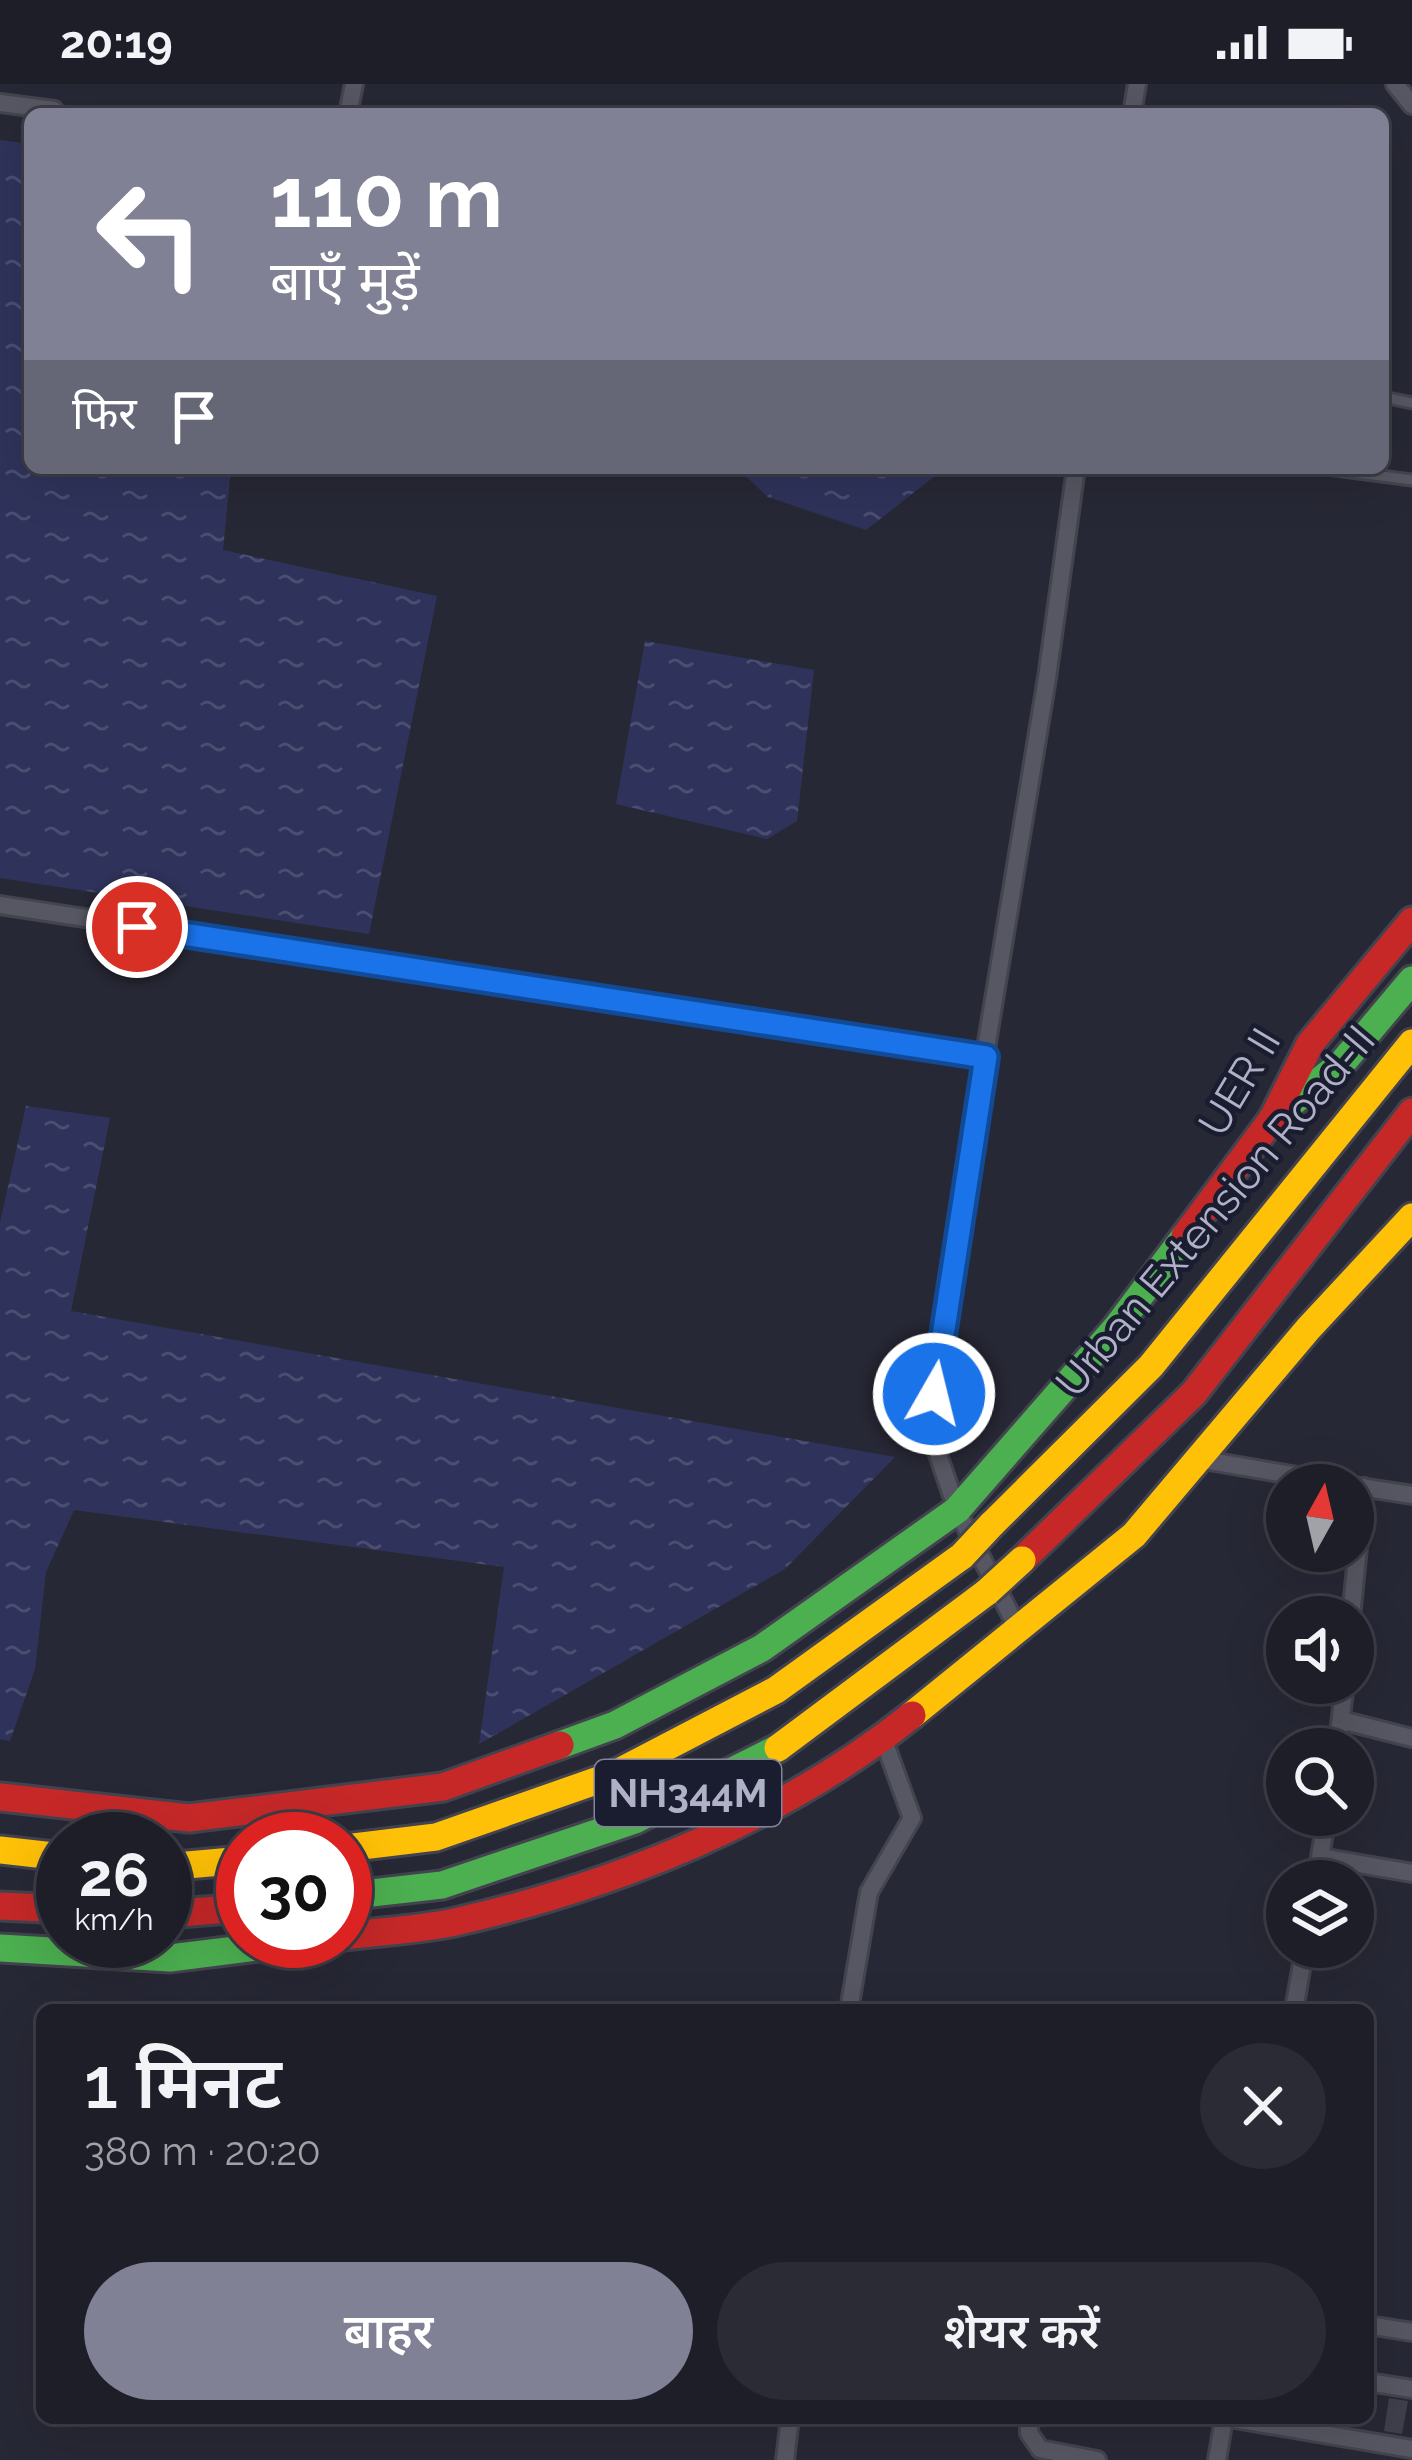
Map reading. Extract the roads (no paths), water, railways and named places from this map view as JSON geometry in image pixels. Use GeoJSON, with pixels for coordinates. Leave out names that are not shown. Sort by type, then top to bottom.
{"type":"FeatureCollection","features":[{"type":"Feature","properties":{"kind":"main road","name":"UER II"},"geometry":{"type":"LineString","coordinates":[[0,1797],[189,1818],[443,1787],[615,1725],[762,1648],[957,1510],[1116,1328],[1273,1118],[1310,1043],[1412,921]]}},
{"type":"Feature","properties":{"kind":"main road"},"geometry":{"type":"LineString","coordinates":[[1273,1118],[1343,1062],[1412,980]]}},
{"type":"Feature","properties":{"kind":"main road","name":"Urban Extension Road-II"},"geometry":{"type":"LineString","coordinates":[[372,1845],[436,1837],[613,1775],[776,1690],[976,1541],[1150,1366],[1412,1043]]}},
{"type":"Feature","properties":{"kind":"main road","name":"Urban Extension Road-II"},"geometry":{"type":"LineString","coordinates":[[372,1893],[442,1885],[635,1820],[792,1741],[991,1589],[1194,1393],[1412,1112]]}},
{"type":"Feature","properties":{"kind":"main road"},"geometry":{"type":"LineString","coordinates":[[372,1932],[453,1922],[651,1864],[807,1790],[883,1738],[1134,1535],[1308,1329],[1412,1217]]}},
{"type":"Feature","properties":{"kind":"main road"},"geometry":{"type":"LineString","coordinates":[[0,1850],[36,1854]]}},
{"type":"Feature","properties":{"kind":"main road"},"geometry":{"type":"LineString","coordinates":[[0,1906],[36,1908]]}},
{"type":"Feature","properties":{"kind":"main road"},"geometry":{"type":"LineString","coordinates":[[0,1948],[170,1958],[216,1952]]}},
{"type":"Feature","properties":{"kind":"street"},"geometry":{"type":"LineString","coordinates":[[1395,84],[1412,105]]}},
{"type":"Feature","properties":{"kind":"street"},"geometry":{"type":"LineString","coordinates":[[0,103],[39,108]]}},
{"type":"Feature","properties":{"kind":"street"},"geometry":{"type":"LineString","coordinates":[[1018,1629],[991,1589],[929,1428],[1075,474]]}},
{"type":"Feature","properties":{"kind":"street"},"geometry":{"type":"LineString","coordinates":[[0,905],[986,1057]]}},
{"type":"Feature","properties":{"kind":"street"},"geometry":{"type":"LineString","coordinates":[[1198,1460],[1266,1471]]}},
{"type":"Feature","properties":{"kind":"street"},"geometry":{"type":"LineString","coordinates":[[1374,1489],[1412,1496]]}},
{"type":"Feature","properties":{"kind":"street"},"geometry":{"type":"LineString","coordinates":[[1340,1728],[1343,1704]]}},
{"type":"Feature","properties":{"kind":"street"},"geometry":{"type":"LineString","coordinates":[[1341,1720],[1412,1738]]}},
{"type":"Feature","properties":{"kind":"street"},"geometry":{"type":"LineString","coordinates":[[850,2004],[869,1892],[912,1818],[883,1738]]}},
{"type":"Feature","properties":{"kind":"street"},"geometry":{"type":"LineString","coordinates":[[1320,1860],[1324,1836]]}},
{"type":"Feature","properties":{"kind":"street"},"geometry":{"type":"LineString","coordinates":[[1320,1857],[1412,1873]]}},
{"type":"Feature","properties":{"kind":"street"},"geometry":{"type":"LineString","coordinates":[[1295,2004],[1301,1968]]}},
{"type":"Feature","properties":{"kind":"street"},"geometry":{"type":"LineString","coordinates":[[1374,2326],[1412,2332]]}},
{"type":"Feature","properties":{"kind":"street"},"geometry":{"type":"LineString","coordinates":[[1374,2383],[1412,2389]]}},
{"type":"Feature","properties":{"kind":"street"},"geometry":{"type":"LineString","coordinates":[[784,2460],[789,2424]]}},
{"type":"Feature","properties":{"kind":"street"},"geometry":{"type":"LineString","coordinates":[[1029,2424],[1029,2433],[1040,2449],[1097,2460]]}},
{"type":"Feature","properties":{"kind":"street"},"geometry":{"type":"LineString","coordinates":[[1217,2460],[1225,2424]]}},
{"type":"Feature","properties":{"kind":"street"},"geometry":{"type":"LineString","coordinates":[[1262,2424],[1412,2449]]}},
{"type":"Feature","properties":{"kind":"lane"},"geometry":{"type":"LineString","coordinates":[[1366,474],[1412,480]]}},
{"type":"Feature","properties":{"kind":"water"},"geometry":{"type":"Polygon","coordinates":[[[0,140],[24,143],[24,474],[230,474],[223,550],[437,596],[369,934],[0,878],[0,140]]]}},
{"type":"Feature","properties":{"kind":"water"},"geometry":{"type":"Polygon","coordinates":[[[743,474],[937,474],[866,530],[768,497],[743,474]]]}},
{"type":"Feature","properties":{"kind":"water"},"geometry":{"type":"Polygon","coordinates":[[[645,641],[814,670],[797,821],[767,839],[616,804],[645,641]]]}},
{"type":"Feature","properties":{"kind":"water"},"geometry":{"type":"Polygon","coordinates":[[[26,1106],[110,1118],[71,1311],[895,1457],[785,1569],[479,1744],[504,1567],[74,1510],[46,1572],[35,1669],[10,1741],[0,1739],[0,1223],[26,1106]]]}}]}
